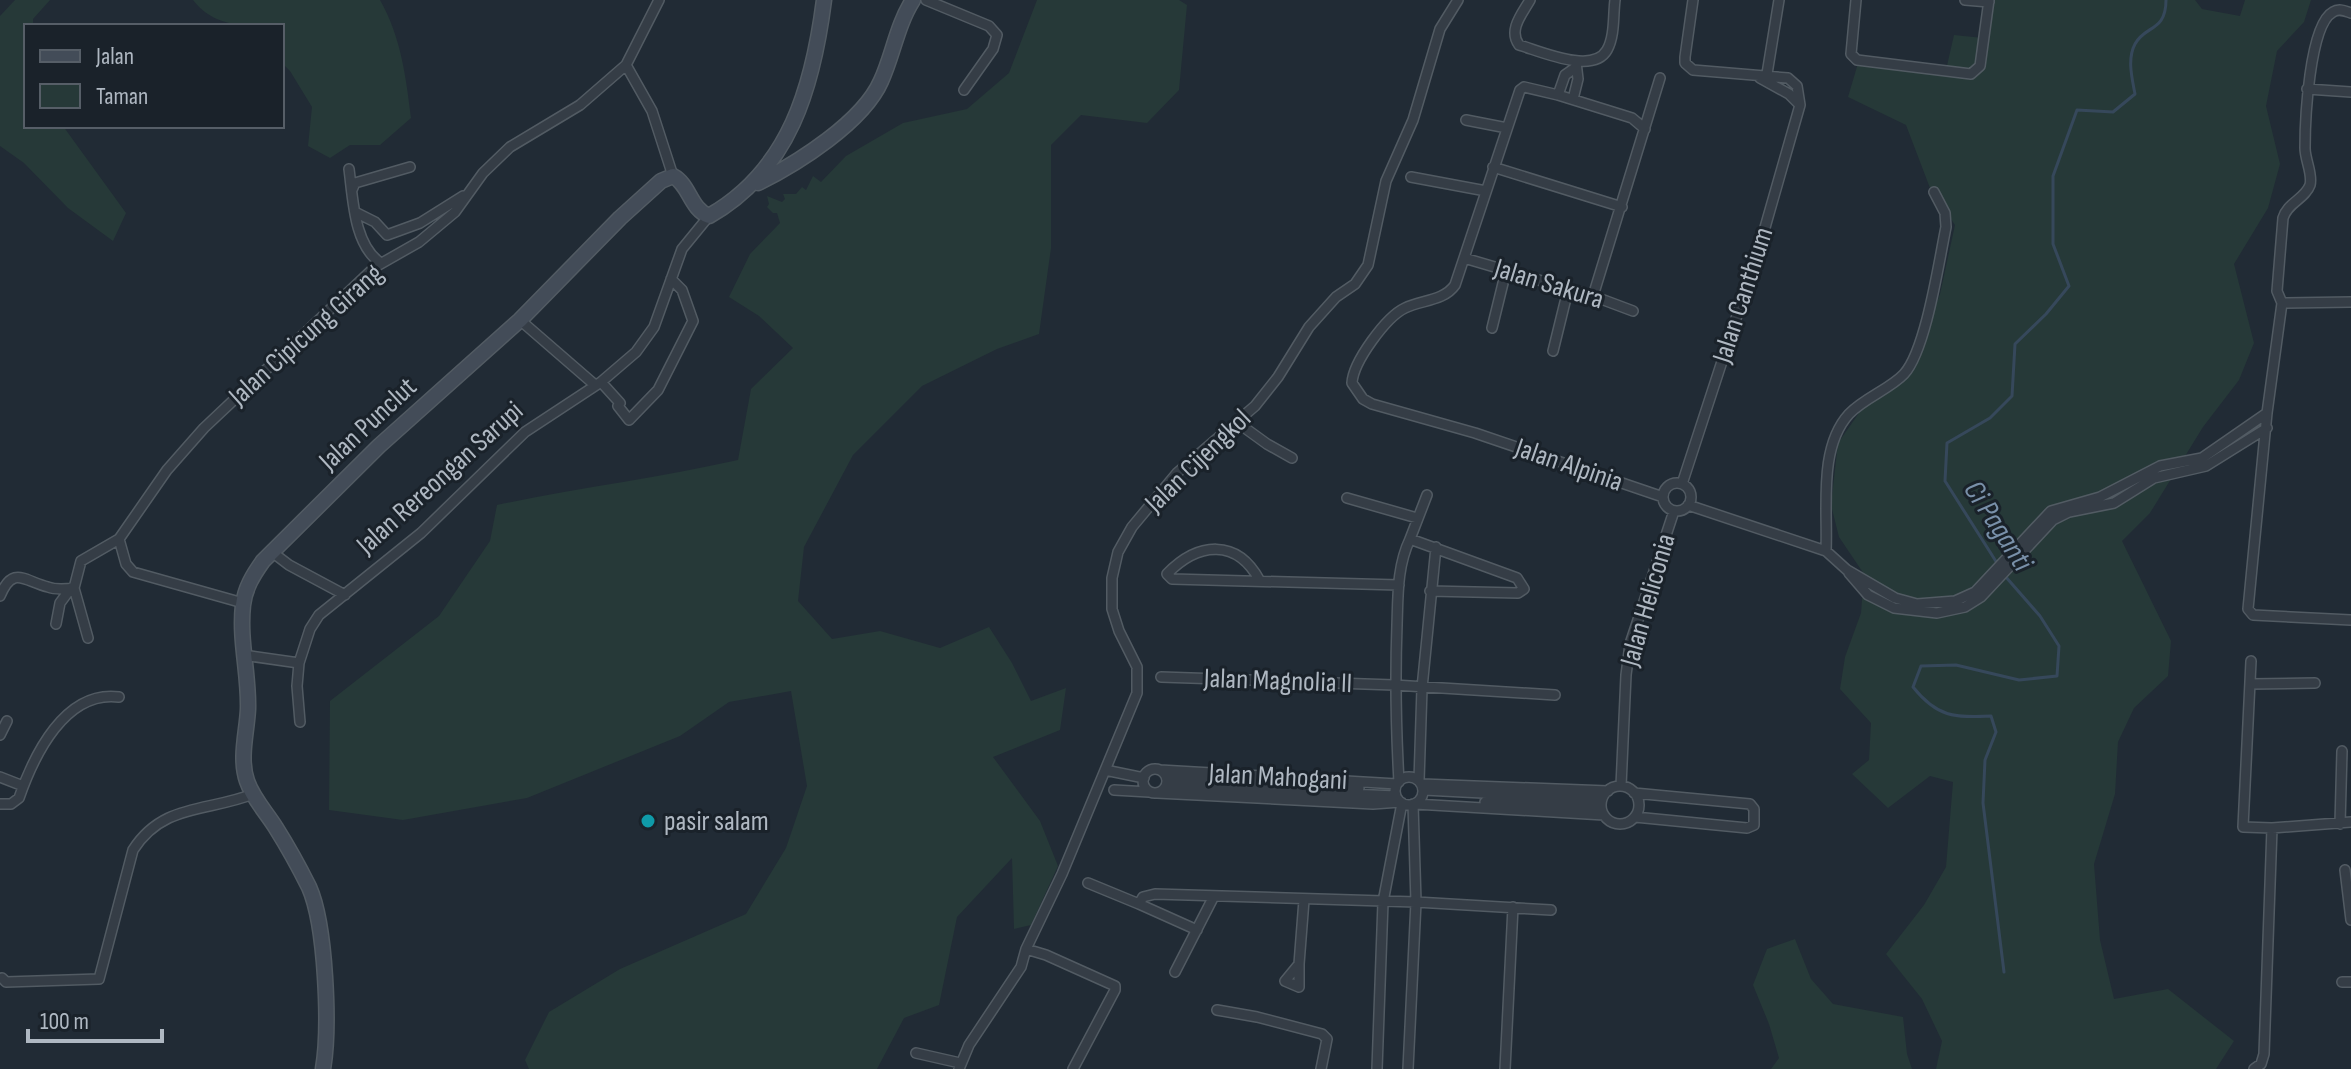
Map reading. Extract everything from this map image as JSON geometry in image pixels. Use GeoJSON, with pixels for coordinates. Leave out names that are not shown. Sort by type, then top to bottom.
{"type":"FeatureCollection","features":[{"type":"Feature","properties":{"kind":"main road"},"geometry":{"type":"LineString","coordinates":[[673,176],[681,180],[697,207],[709,216],[726,207],[764,171],[795,121],[806,91],[824,0]]}},
{"type":"Feature","properties":{"kind":"main road"},"geometry":{"type":"LineString","coordinates":[[747,189],[777,174],[863,111],[883,77],[913,0]]}},
{"type":"Feature","properties":{"kind":"main road","name":"Jalan Punclut"},"geometry":{"type":"LineString","coordinates":[[323,1069],[327,1042],[325,991],[317,919],[310,890],[278,830],[253,794],[243,762],[248,706],[243,655],[243,603],[249,582],[272,552],[379,446],[520,320],[620,218],[661,181],[673,176]]}},
{"type":"Feature","properties":{"kind":"street"},"geometry":{"type":"LineString","coordinates":[[659,0],[626,65],[652,111],[673,176]]}},
{"type":"Feature","properties":{"kind":"street"},"geometry":{"type":"LineString","coordinates":[[926,0],[989,26],[997,35],[993,49],[964,90]]}},
{"type":"Feature","properties":{"kind":"street","name":"Jalan Cijengkol"},"geometry":{"type":"LineString","coordinates":[[959,1066],[969,1045],[1021,967],[1026,949],[1062,874],[1137,693],[1137,667],[1112,609],[1112,578],[1118,552],[1132,527],[1177,473],[1238,423],[1278,377],[1309,327],[1336,297],[1355,284],[1368,265],[1386,181],[1413,120],[1440,29],[1458,0]]}},
{"type":"Feature","properties":{"kind":"street"},"geometry":{"type":"LineString","coordinates":[[1530,0],[1518,21],[1515,41],[1576,65]]}},
{"type":"Feature","properties":{"kind":"street"},"geometry":{"type":"LineString","coordinates":[[1558,95],[1565,75],[1576,65],[1596,60],[1608,49],[1615,0]]}},
{"type":"Feature","properties":{"kind":"street","name":"Jalan Canthium"},"geometry":{"type":"LineString","coordinates":[[1682,484],[1760,245],[1800,105],[1795,83],[1788,78],[1693,70],[1685,63],[1693,0]]}},
{"type":"Feature","properties":{"kind":"street"},"geometry":{"type":"LineString","coordinates":[[1764,77],[1779,0]]}},
{"type":"Feature","properties":{"kind":"street"},"geometry":{"type":"LineString","coordinates":[[1856,0],[1853,58],[1861,62],[1971,74],[1980,66],[1989,1],[1965,0]]}},
{"type":"Feature","properties":{"kind":"street"},"geometry":{"type":"LineString","coordinates":[[2351,13],[2337,9],[2323,23],[2307,89],[2305,152],[2311,180],[2307,189],[2285,210],[2283,218],[2277,291],[2282,303],[2267,413],[2249,612],[2253,615],[2351,620]]}},
{"type":"Feature","properties":{"kind":"street","name":"Jalan Cipicung Girang"},"geometry":{"type":"LineString","coordinates":[[119,539],[167,470],[204,428],[381,263],[430,234],[455,212],[483,173],[510,147],[580,105],[626,65]]}},
{"type":"Feature","properties":{"kind":"street"},"geometry":{"type":"LineString","coordinates":[[1573,99],[1578,79],[1576,65]]}},
{"type":"Feature","properties":{"kind":"street"},"geometry":{"type":"LineString","coordinates":[[1593,296],[1660,78]]}},
{"type":"Feature","properties":{"kind":"street"},"geometry":{"type":"LineString","coordinates":[[1464,258],[1520,90],[1524,87],[1632,118],[1645,129]]}},
{"type":"Feature","properties":{"kind":"street"},"geometry":{"type":"LineString","coordinates":[[2307,89],[2351,92]]}},
{"type":"Feature","properties":{"kind":"street"},"geometry":{"type":"LineString","coordinates":[[1466,120],[1507,128]]}},
{"type":"Feature","properties":{"kind":"street"},"geometry":{"type":"LineString","coordinates":[[352,190],[355,183],[410,167]]}},
{"type":"Feature","properties":{"kind":"street"},"geometry":{"type":"LineString","coordinates":[[1493,167],[1622,207]]}},
{"type":"Feature","properties":{"kind":"street"},"geometry":{"type":"LineString","coordinates":[[349,169],[356,220],[369,255],[381,263]]}},
{"type":"Feature","properties":{"kind":"street"},"geometry":{"type":"LineString","coordinates":[[1411,177],[1486,191]]}},
{"type":"Feature","properties":{"kind":"street"},"geometry":{"type":"LineString","coordinates":[[357,213],[375,222],[387,235],[420,223],[472,189]]}},
{"type":"Feature","properties":{"kind":"street"},"geometry":{"type":"LineString","coordinates":[[1826,551],[1829,464],[1843,422],[1858,406],[1904,374],[1921,333],[1946,227],[1945,213],[1934,192]]}},
{"type":"Feature","properties":{"kind":"street","name":"Jalan Rereongan Sarupi"},"geometry":{"type":"LineString","coordinates":[[300,722],[299,663],[310,629],[319,615],[421,533],[525,432],[598,384],[636,352],[654,327],[682,249],[709,216]]}},
{"type":"Feature","properties":{"kind":"street","name":"Jalan Sakura"},"geometry":{"type":"LineString","coordinates":[[1464,258],[1633,311]]}},
{"type":"Feature","properties":{"kind":"street","name":"Jalan Alpinia"},"geometry":{"type":"LineString","coordinates":[[1464,258],[1452,290],[1440,297],[1403,308],[1386,323],[1369,346],[1352,383],[1363,399],[1475,433],[1663,497]]}},
{"type":"Feature","properties":{"kind":"street"},"geometry":{"type":"LineString","coordinates":[[1492,328],[1506,271]]}},
{"type":"Feature","properties":{"kind":"street"},"geometry":{"type":"LineString","coordinates":[[520,320],[620,403],[618,406],[622,414],[629,420],[658,390],[693,321],[682,290],[671,279]]}},
{"type":"Feature","properties":{"kind":"street"},"geometry":{"type":"LineString","coordinates":[[1553,351],[1568,290]]}},
{"type":"Feature","properties":{"kind":"street"},"geometry":{"type":"LineString","coordinates":[[2282,303],[2351,302]]}},
{"type":"Feature","properties":{"kind":"street"},"geometry":{"type":"LineString","coordinates":[[2042,527],[2051,511],[2059,507],[2100,497],[2160,466],[2202,458],[2267,413]]}},
{"type":"Feature","properties":{"kind":"street"},"geometry":{"type":"LineString","coordinates":[[1238,423],[1292,458]]}},
{"type":"Feature","properties":{"kind":"street"},"geometry":{"type":"LineString","coordinates":[[1688,505],[1826,551],[1847,570],[1880,590],[1917,604],[1955,601],[1978,594],[2042,527],[2053,520],[2069,512],[2114,503],[2154,478],[2206,466],[2267,428]]}},
{"type":"Feature","properties":{"kind":"street"},"geometry":{"type":"LineString","coordinates":[[1682,484],[1690,491],[1688,505],[1679,511],[1666,506],[1663,497],[1669,486],[1682,484]]}},
{"type":"Feature","properties":{"kind":"street"},"geometry":{"type":"LineString","coordinates":[[1377,1069],[1383,902],[1398,793],[1394,685],[1399,585],[1404,551],[1427,495]]}},
{"type":"Feature","properties":{"kind":"street"},"geometry":{"type":"LineString","coordinates":[[1347,498],[1417,518]]}},
{"type":"Feature","properties":{"kind":"street","name":"Jalan Heliconia"},"geometry":{"type":"LineString","coordinates":[[1621,786],[1630,644],[1674,511]]}},
{"type":"Feature","properties":{"kind":"street"},"geometry":{"type":"LineString","coordinates":[[56,624],[60,603],[73,588],[81,561],[119,539],[126,564],[133,572],[243,603]]}},
{"type":"Feature","properties":{"kind":"street"},"geometry":{"type":"LineString","coordinates":[[1410,539],[1517,578],[1524,589],[1513,593],[1430,591]]}},
{"type":"Feature","properties":{"kind":"street"},"geometry":{"type":"LineString","coordinates":[[1408,1069],[1422,688],[1436,547]]}},
{"type":"Feature","properties":{"kind":"street"},"geometry":{"type":"LineString","coordinates":[[1260,581],[1246,561],[1215,549],[1189,554],[1167,574],[1172,579],[1399,585]]}},
{"type":"Feature","properties":{"kind":"street"},"geometry":{"type":"LineString","coordinates":[[272,552],[289,565],[345,595]]}},
{"type":"Feature","properties":{"kind":"street"},"geometry":{"type":"LineString","coordinates":[[0,596],[6,583],[16,578],[25,578],[49,588],[73,588]]}},
{"type":"Feature","properties":{"kind":"street"},"geometry":{"type":"LineString","coordinates":[[73,588],[88,638]]}},
{"type":"Feature","properties":{"kind":"street"},"geometry":{"type":"LineString","coordinates":[[243,655],[299,663]]}},
{"type":"Feature","properties":{"kind":"street"},"geometry":{"type":"LineString","coordinates":[[2251,661],[2243,827],[2346,823],[2342,751]]}},
{"type":"Feature","properties":{"kind":"street","name":"Jalan Magnolia II"},"geometry":{"type":"LineString","coordinates":[[1161,677],[1394,685],[1555,695]]}},
{"type":"Feature","properties":{"kind":"street"},"geometry":{"type":"LineString","coordinates":[[2251,684],[2315,683]]}},
{"type":"Feature","properties":{"kind":"street"},"geometry":{"type":"LineString","coordinates":[[0,804],[16,801],[43,743],[68,713],[104,694],[119,697]]}},
{"type":"Feature","properties":{"kind":"street"},"geometry":{"type":"LineString","coordinates":[[0,735],[7,721]]}},
{"type":"Feature","properties":{"kind":"street"},"geometry":{"type":"LineString","coordinates":[[1105,770],[1144,778]]}},
{"type":"Feature","properties":{"kind":"street"},"geometry":{"type":"LineString","coordinates":[[1153,792],[1144,785],[1144,778],[1150,770],[1164,778],[1604,803],[1621,786],[1634,793],[1750,804],[1754,812],[1754,825],[1747,828],[1635,817]]}},
{"type":"Feature","properties":{"kind":"street"},"geometry":{"type":"LineString","coordinates":[[0,777],[23,786]]}},
{"type":"Feature","properties":{"kind":"street"},"geometry":{"type":"LineString","coordinates":[[1114,790],[1373,804],[1398,793],[1409,777],[1419,794]]}},
{"type":"Feature","properties":{"kind":"street"},"geometry":{"type":"LineString","coordinates":[[1153,792],[1164,778]]}},
{"type":"Feature","properties":{"kind":"street","name":"Jalan Mahogani"},"geometry":{"type":"LineString","coordinates":[[1164,778],[1398,793]]}},
{"type":"Feature","properties":{"kind":"street"},"geometry":{"type":"LineString","coordinates":[[1604,803],[1617,824],[1630,821],[1639,805],[1634,793]]}},
{"type":"Feature","properties":{"kind":"street"},"geometry":{"type":"LineString","coordinates":[[2,978],[6,982],[99,979],[133,850],[141,838],[158,824],[186,810],[233,802],[253,794]]}},
{"type":"Feature","properties":{"kind":"street"},"geometry":{"type":"LineString","coordinates":[[1419,794],[1604,803]]}},
{"type":"Feature","properties":{"kind":"street"},"geometry":{"type":"LineString","coordinates":[[2254,1069],[2261,1064],[2264,1054],[2272,828]]}},
{"type":"Feature","properties":{"kind":"street"},"geometry":{"type":"LineString","coordinates":[[2345,870],[2351,920]]}},
{"type":"Feature","properties":{"kind":"street"},"geometry":{"type":"LineString","coordinates":[[1088,883],[1197,930]]}},
{"type":"Feature","properties":{"kind":"street"},"geometry":{"type":"LineString","coordinates":[[1139,904],[1143,897],[1155,894],[1416,902],[1551,910]]}},
{"type":"Feature","properties":{"kind":"street"},"geometry":{"type":"LineString","coordinates":[[1175,972],[1214,896]]}},
{"type":"Feature","properties":{"kind":"street"},"geometry":{"type":"LineString","coordinates":[[1299,964],[1304,900]]}},
{"type":"Feature","properties":{"kind":"street"},"geometry":{"type":"LineString","coordinates":[[1505,1069],[1513,907]]}},
{"type":"Feature","properties":{"kind":"street"},"geometry":{"type":"LineString","coordinates":[[1026,949],[1115,986],[1073,1069]]}},
{"type":"Feature","properties":{"kind":"street"},"geometry":{"type":"LineString","coordinates":[[1217,1010],[1322,1034],[1327,1039],[1321,1069]]}},
{"type":"Feature","properties":{"kind":"street"},"geometry":{"type":"LineString","coordinates":[[916,1053],[959,1066]]}},
{"type":"Feature","properties":{"kind":"green space"},"geometry":{"type":"Polygon","coordinates":[[[15,0],[50,0],[33,19],[33,24],[24,24],[24,128],[64,128],[126,213],[113,241],[68,208],[24,163],[0,146],[0,16],[15,0]]]}},
{"type":"Feature","properties":{"kind":"green space"},"geometry":{"type":"Polygon","coordinates":[[[193,0],[380,0],[398,43],[411,118],[380,145],[350,145],[330,158],[308,146],[312,107],[284,65],[284,24],[233,24],[202,9],[193,0]]]}},
{"type":"Feature","properties":{"kind":"green space"},"geometry":{"type":"Polygon","coordinates":[[[1037,0],[1179,0],[1187,5],[1179,90],[1147,123],[1081,115],[1051,145],[1051,248],[1039,334],[997,349],[922,386],[853,455],[804,547],[798,601],[832,639],[880,631],[940,648],[989,627],[1031,701],[1066,688],[1060,730],[993,757],[1040,821],[1058,866],[1031,925],[1014,929],[1012,858],[957,917],[939,1005],[904,1018],[877,1069],[529,1069],[525,1060],[549,1012],[620,969],[746,914],[786,848],[807,786],[791,691],[729,702],[680,736],[527,798],[403,820],[329,810],[330,701],[439,616],[490,541],[497,505],[738,460],[751,389],[793,348],[759,316],[729,297],[750,254],[780,223],[777,213],[767,207],[767,196],[782,202],[785,199],[783,194],[796,194],[802,187],[806,190],[813,176],[821,182],[846,156],[903,123],[967,109],[1009,73],[1037,0]]]}},
{"type":"Feature","properties":{"kind":"green space"},"geometry":{"type":"Polygon","coordinates":[[[1988,0],[2195,0],[2202,9],[2240,16],[2245,0],[2311,0],[2304,22],[2277,51],[2266,106],[2280,164],[2268,208],[2234,264],[2254,343],[2239,380],[2203,427],[2150,513],[2122,541],[2171,641],[2168,676],[2134,708],[2118,742],[2115,794],[2094,864],[2100,940],[2114,999],[2168,989],[2234,1041],[2216,1069],[1936,1069],[1942,1041],[1922,999],[1886,954],[1924,905],[1946,867],[1953,782],[1930,776],[1888,808],[1852,774],[1869,760],[1871,723],[1840,689],[1845,657],[1861,613],[1864,574],[1839,537],[1831,505],[1838,443],[1866,403],[1909,372],[1940,294],[1955,225],[1930,188],[1906,125],[1848,97],[1859,60],[1946,70],[1954,35],[1983,38],[1988,0]]]}},
{"type":"Feature","properties":{"kind":"green space"},"geometry":{"type":"Polygon","coordinates":[[[1795,939],[1811,979],[1833,1004],[1903,1017],[1912,1069],[1771,1069],[1779,1058],[1753,985],[1767,949],[1795,939]]]}},
{"type":"Feature","properties":{"kind":"waterway","name":"Ci Paganti"},"geometry":{"type":"LineString","coordinates":[[1997,563],[1945,481],[1947,443],[1990,418],[2012,396],[2015,344],[2069,286],[2053,244],[2053,176],[2077,110],[2113,112],[2135,94],[2131,56],[2139,38],[2163,18],[2166,0]]}},
{"type":"Feature","properties":{"kind":"waterway","name":"Ci Paganti"},"geometry":{"type":"LineString","coordinates":[[2004,972],[1983,803],[1985,760],[1996,732],[1991,716],[1947,714],[1930,704],[1913,687],[1921,666],[1956,665],[2019,680],[2057,676],[2059,646],[2040,616],[2005,576]]}},
{"type":"Feature","properties":{"kind":"place","name":"pasir salam"},"geometry":{"type":"Point","coordinates":[648,821]}}]}
